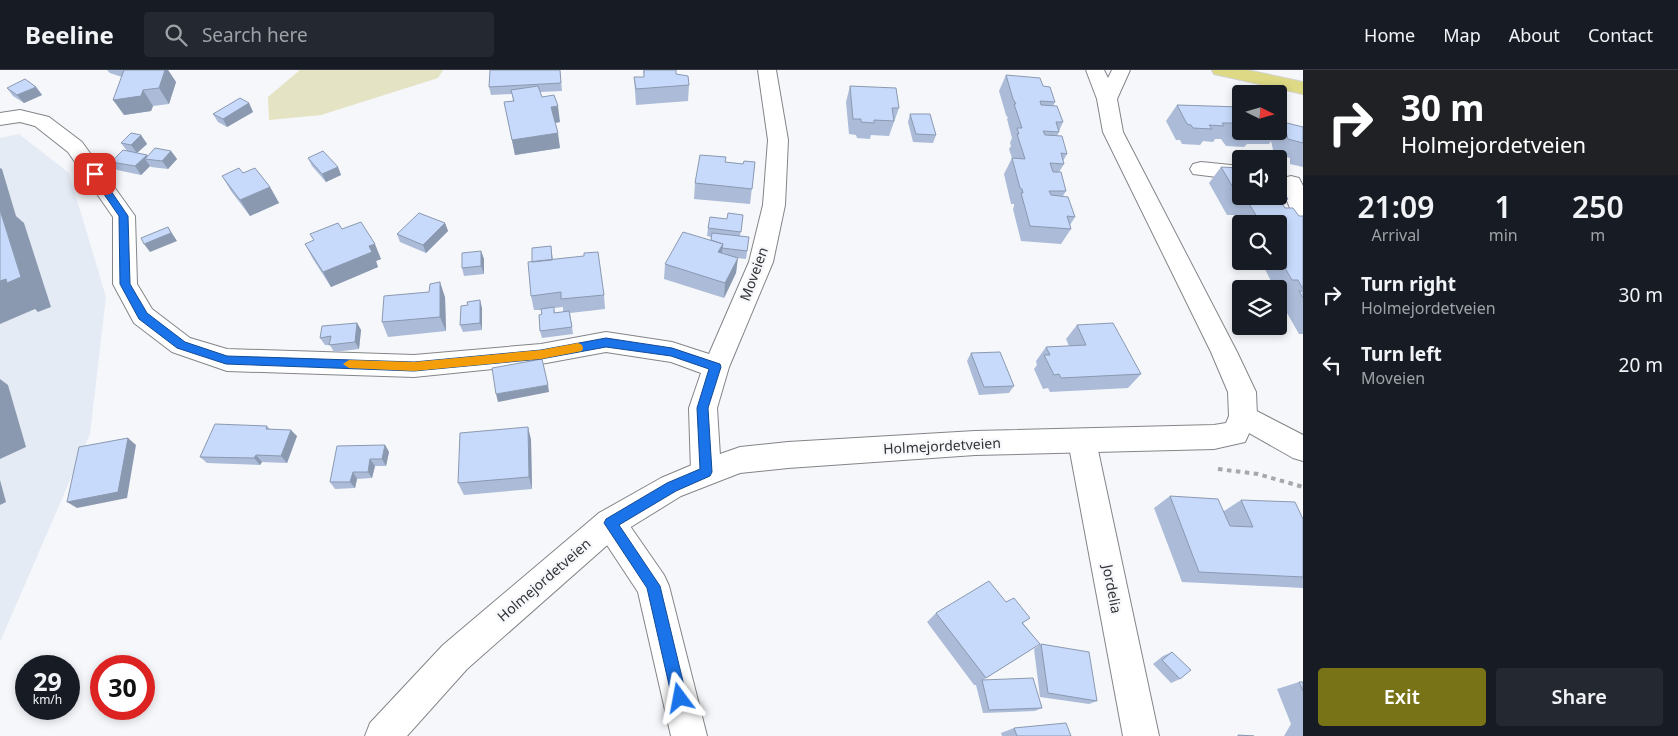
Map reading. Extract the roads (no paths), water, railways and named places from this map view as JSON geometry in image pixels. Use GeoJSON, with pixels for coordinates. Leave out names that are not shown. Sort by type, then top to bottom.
{"type":"FeatureCollection","features":[{"type":"Feature","properties":{"kind":"main road"},"geometry":{"type":"LineString","coordinates":[[1221,70],[1303,88]]}},
{"type":"Feature","properties":{"kind":"street","name":"Moveien"},"geometry":{"type":"LineString","coordinates":[[706,472],[702,408],[716,367],[761,262],[774,205],[778,140],[767,70]]}},
{"type":"Feature","properties":{"kind":"street"},"geometry":{"type":"LineString","coordinates":[[1095,70],[1107,99],[1113,132],[1224,352],[1242,392],[1243,416],[1303,449]]}},
{"type":"Feature","properties":{"kind":"street"},"geometry":{"type":"LineString","coordinates":[[1107,99],[1121,70]]}},
{"type":"Feature","properties":{"kind":"street"},"geometry":{"type":"LineString","coordinates":[[0,119],[20,116],[42,121],[76,147],[124,216],[125,284],[143,316],[181,345],[226,360],[414,366],[541,354],[606,342],[672,352],[716,367]]}},
{"type":"Feature","properties":{"kind":"street"},"geometry":{"type":"LineString","coordinates":[[1201,169],[1232,172]]}},
{"type":"Feature","properties":{"kind":"street"},"geometry":{"type":"LineString","coordinates":[[1291,183],[1303,216]]}},
{"type":"Feature","properties":{"kind":"street","name":"Holmejordetveien"},"geometry":{"type":"LineString","coordinates":[[383,736],[455,656],[610,523],[671,487],[706,472],[740,460],[788,455],[975,443],[1214,437],[1234,433],[1243,416]]}},
{"type":"Feature","properties":{"kind":"street","name":"Jordelia"},"geometry":{"type":"LineString","coordinates":[[1082,441],[1141,736]]}},
{"type":"Feature","properties":{"kind":"street"},"geometry":{"type":"LineString","coordinates":[[610,523],[653,586],[688,736]]}}]}
